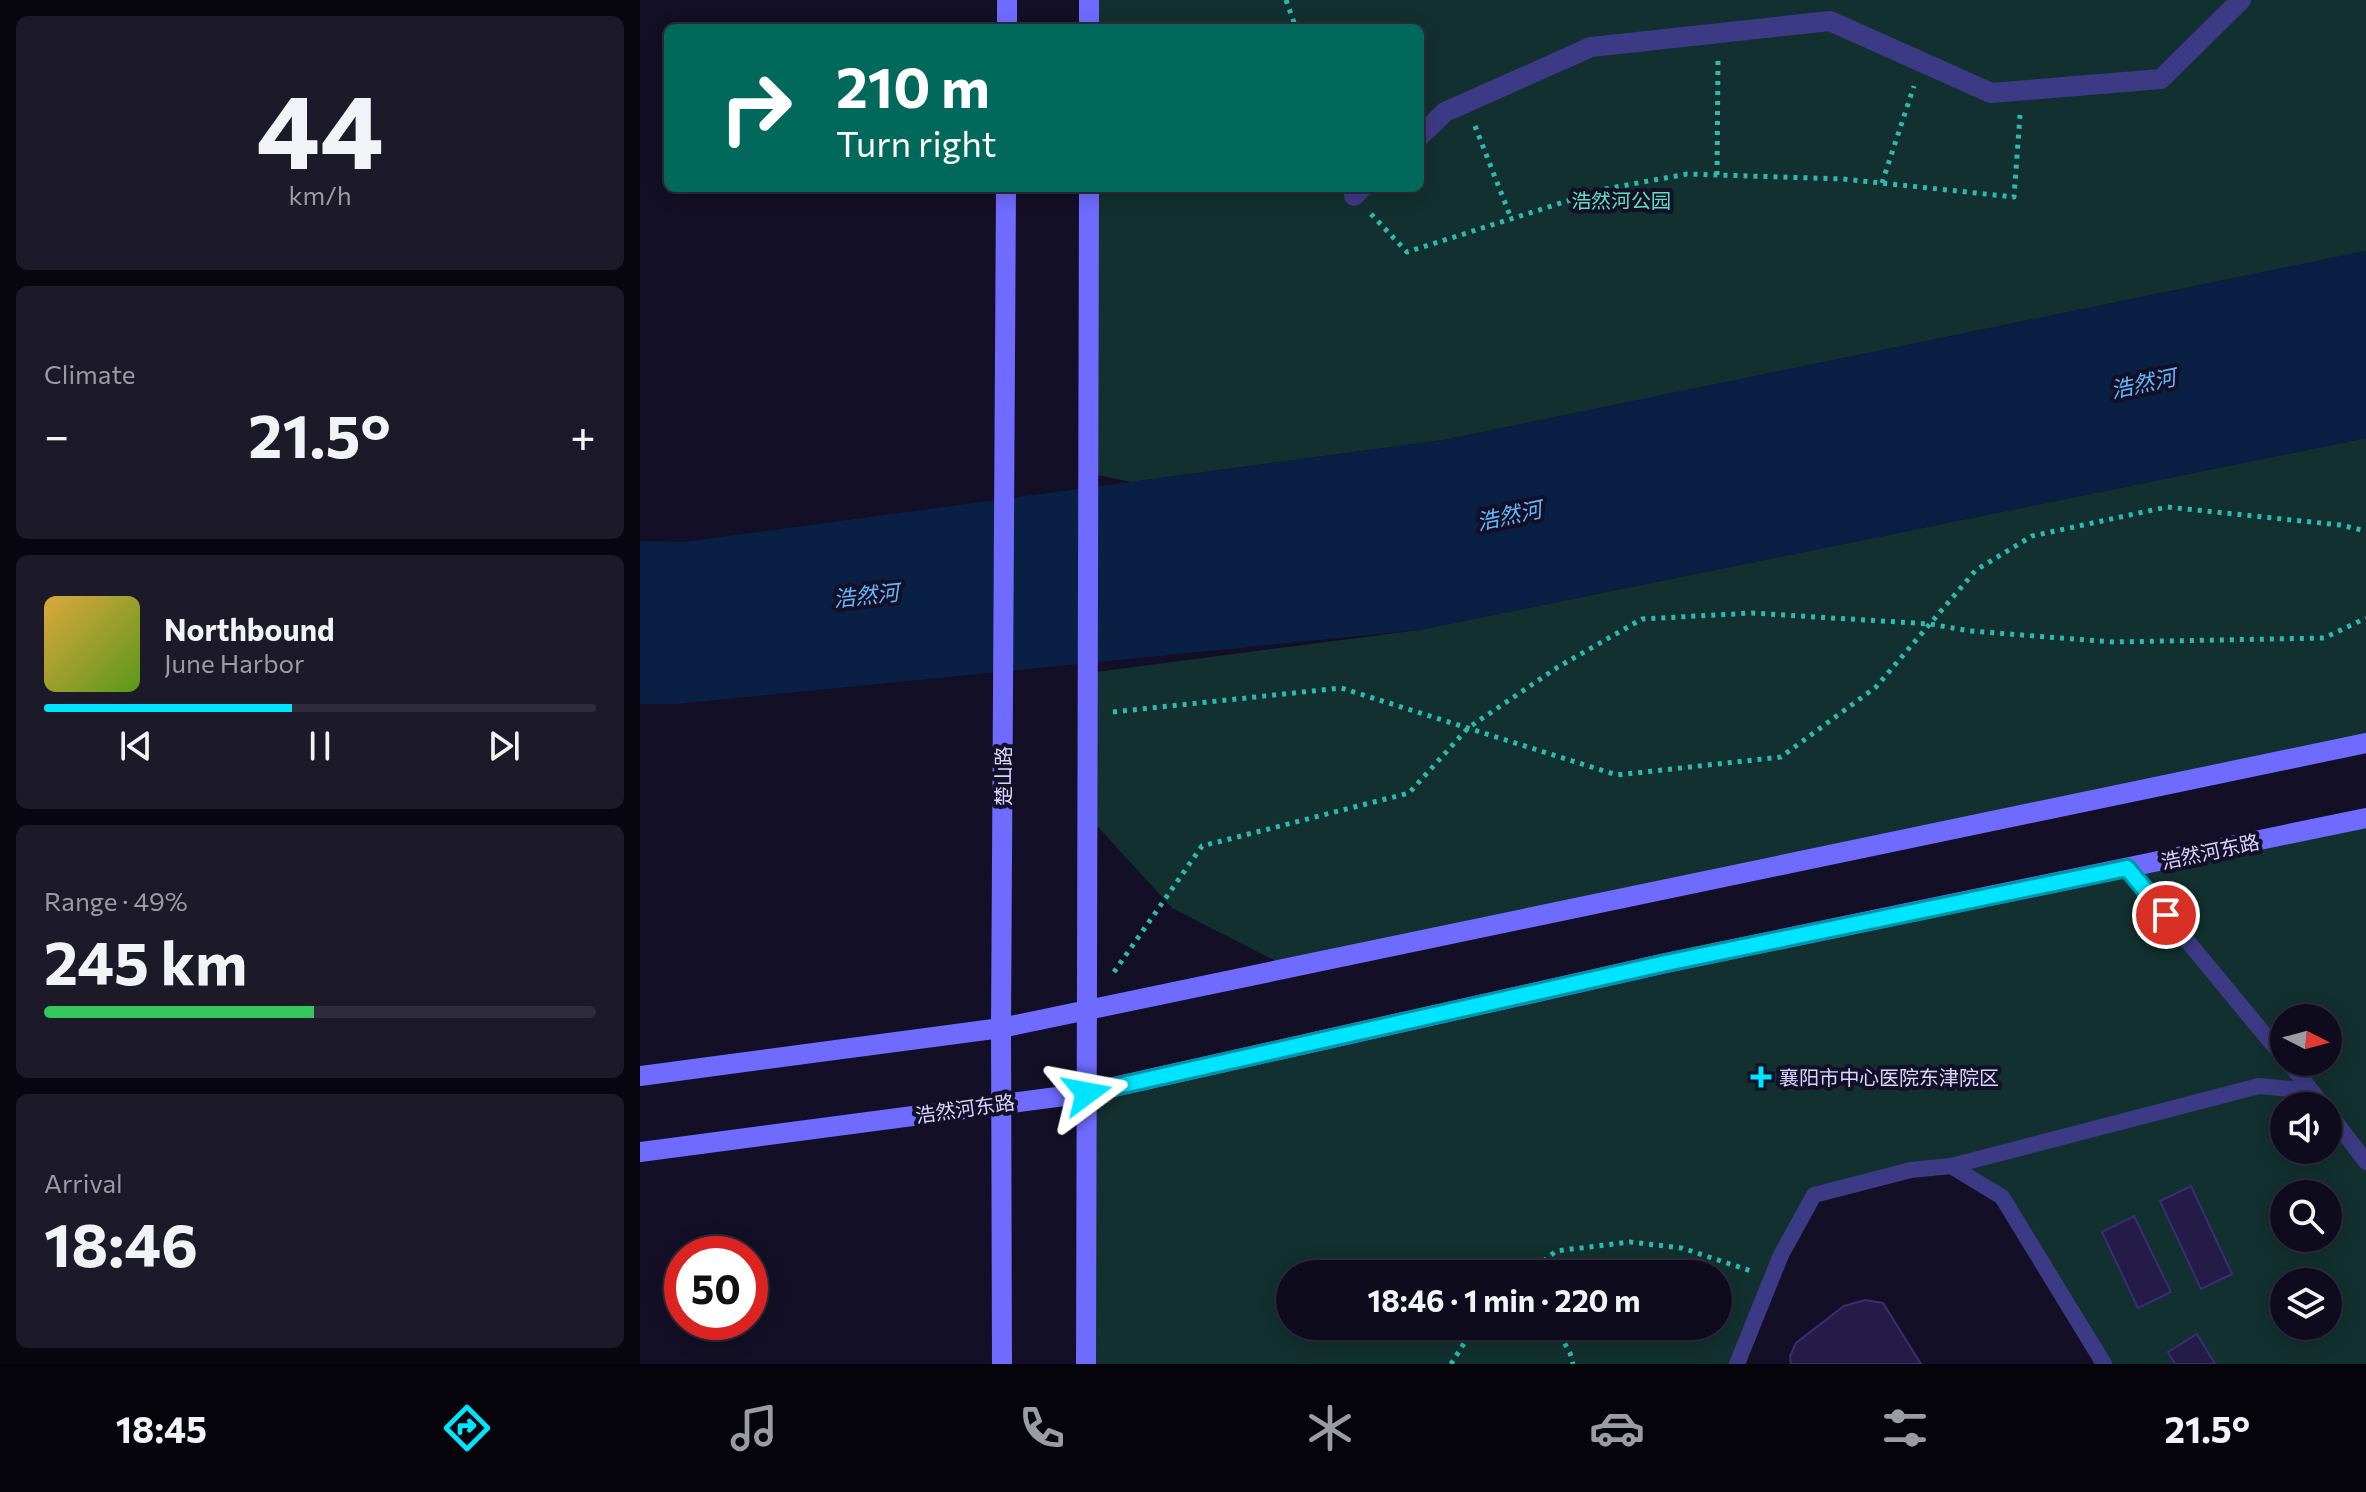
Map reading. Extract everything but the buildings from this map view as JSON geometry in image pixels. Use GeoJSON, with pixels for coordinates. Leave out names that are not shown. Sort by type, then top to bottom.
{"type":"FeatureCollection","features":[{"type":"Feature","properties":{"kind":"main road"},"geometry":{"type":"LineString","coordinates":[[1007,0],[1007,24]]}},
{"type":"Feature","properties":{"kind":"main road"},"geometry":{"type":"LineString","coordinates":[[1089,0],[1089,24]]}},
{"type":"Feature","properties":{"kind":"main road","name":"楚山路"},"geometry":{"type":"LineString","coordinates":[[1002,1364],[1006,192]]}},
{"type":"Feature","properties":{"kind":"main road"},"geometry":{"type":"LineString","coordinates":[[1086,1364],[1089,192]]}},
{"type":"Feature","properties":{"kind":"main road"},"geometry":{"type":"LineString","coordinates":[[640,1076],[1001,1028],[2366,743]]}},
{"type":"Feature","properties":{"kind":"main road","name":"浩然河东路"},"geometry":{"type":"LineString","coordinates":[[640,1152],[1087,1093],[1666,963],[2366,818]]}},
{"type":"Feature","properties":{"kind":"street"},"geometry":{"type":"LineString","coordinates":[[1424,132],[1445,112],[1591,47],[1830,21],[1991,93],[2161,79],[2241,0]]}},
{"type":"Feature","properties":{"kind":"lane"},"geometry":{"type":"LineString","coordinates":[[2127,868],[2270,1041]]}},
{"type":"Feature","properties":{"kind":"lane"},"geometry":{"type":"LineString","coordinates":[[2299,1076],[2312,1091]]}},
{"type":"Feature","properties":{"kind":"lane"},"geometry":{"type":"LineString","coordinates":[[1737,1364],[1770,1278],[1814,1195],[1911,1170],[1951,1166],[2259,1086],[2312,1091]]}},
{"type":"Feature","properties":{"kind":"lane"},"geometry":{"type":"LineString","coordinates":[[2342,1130],[2366,1162]]}},
{"type":"Feature","properties":{"kind":"lane"},"geometry":{"type":"LineString","coordinates":[[1951,1166],[2002,1197],[2104,1364]]}},
{"type":"Feature","properties":{"kind":"path"},"geometry":{"type":"LineString","coordinates":[[1286,0],[1295,24]]}},
{"type":"Feature","properties":{"kind":"path"},"geometry":{"type":"LineString","coordinates":[[1717,175],[1719,33]]}},
{"type":"Feature","properties":{"kind":"path"},"geometry":{"type":"LineString","coordinates":[[1882,183],[1921,63]]}},
{"type":"Feature","properties":{"kind":"path"},"geometry":{"type":"LineString","coordinates":[[1358,192],[1407,252],[1605,189],[1687,174],[1843,179],[2014,197],[2022,91]]}},
{"type":"Feature","properties":{"kind":"path"},"geometry":{"type":"LineString","coordinates":[[1466,103],[1511,218]]}},
{"type":"Feature","properties":{"kind":"path"},"geometry":{"type":"LineString","coordinates":[[1088,714],[1341,688],[1617,775],[1781,757],[1876,687],[1976,570],[2032,536],[2167,507],[2340,525],[2366,531]]}},
{"type":"Feature","properties":{"kind":"path"},"geometry":{"type":"LineString","coordinates":[[1114,973],[1202,846],[1409,793],[1468,728],[1558,667],[1642,619],[1752,613],[1930,624],[1970,631],[2113,642],[2324,638],[2366,618]]}},
{"type":"Feature","properties":{"kind":"path"},"geometry":{"type":"LineString","coordinates":[[1545,1260],[1556,1251],[1630,1242],[1682,1248],[1717,1260]]}},
{"type":"Feature","properties":{"kind":"path"},"geometry":{"type":"LineString","coordinates":[[1732,1265],[1770,1278]]}},
{"type":"Feature","properties":{"kind":"path"},"geometry":{"type":"LineString","coordinates":[[1451,1364],[1466,1340]]}},
{"type":"Feature","properties":{"kind":"path"},"geometry":{"type":"LineString","coordinates":[[1563,1340],[1573,1364]]}},
{"type":"Feature","properties":{"kind":"green space","name":"浩然河公园"},"geometry":{"type":"Polygon","coordinates":[[[1090,0],[2366,0],[2366,251],[1444,440],[1131,482],[1088,473],[1089,192],[1424,192],[1424,24],[1089,24],[1090,0]]]}},
{"type":"Feature","properties":{"kind":"green space"},"geometry":{"type":"Polygon","coordinates":[[[2366,438],[2366,743],[1289,968],[1172,908],[1088,816],[1088,673],[1419,630],[2366,438]]]}},
{"type":"Feature","properties":{"kind":"green space","name":"襄阳市中心医院东津院区"},"geometry":{"type":"Polygon","coordinates":[[[2366,818],[2366,1364],[2104,1364],[2002,1197],[1951,1166],[1814,1195],[1737,1364],[1086,1364],[1087,1093],[2366,818]]]}},
{"type":"Feature","properties":{"kind":"water","name":"浩然河"},"geometry":{"type":"Polygon","coordinates":[[[2366,251],[2366,438],[1419,630],[676,704],[640,704],[640,541],[683,542],[1444,440],[2366,251]]]}},
{"type":"Feature","properties":{"kind":"place","name":"襄阳市中心医院东津院区"},"geometry":{"type":"Point","coordinates":[1761,1077]}},
{"type":"Feature","properties":{"kind":"route"},"geometry":{"type":"LineString","coordinates":[[1087,1093],[1666,963],[2127,868],[2166,915]]}}]}
